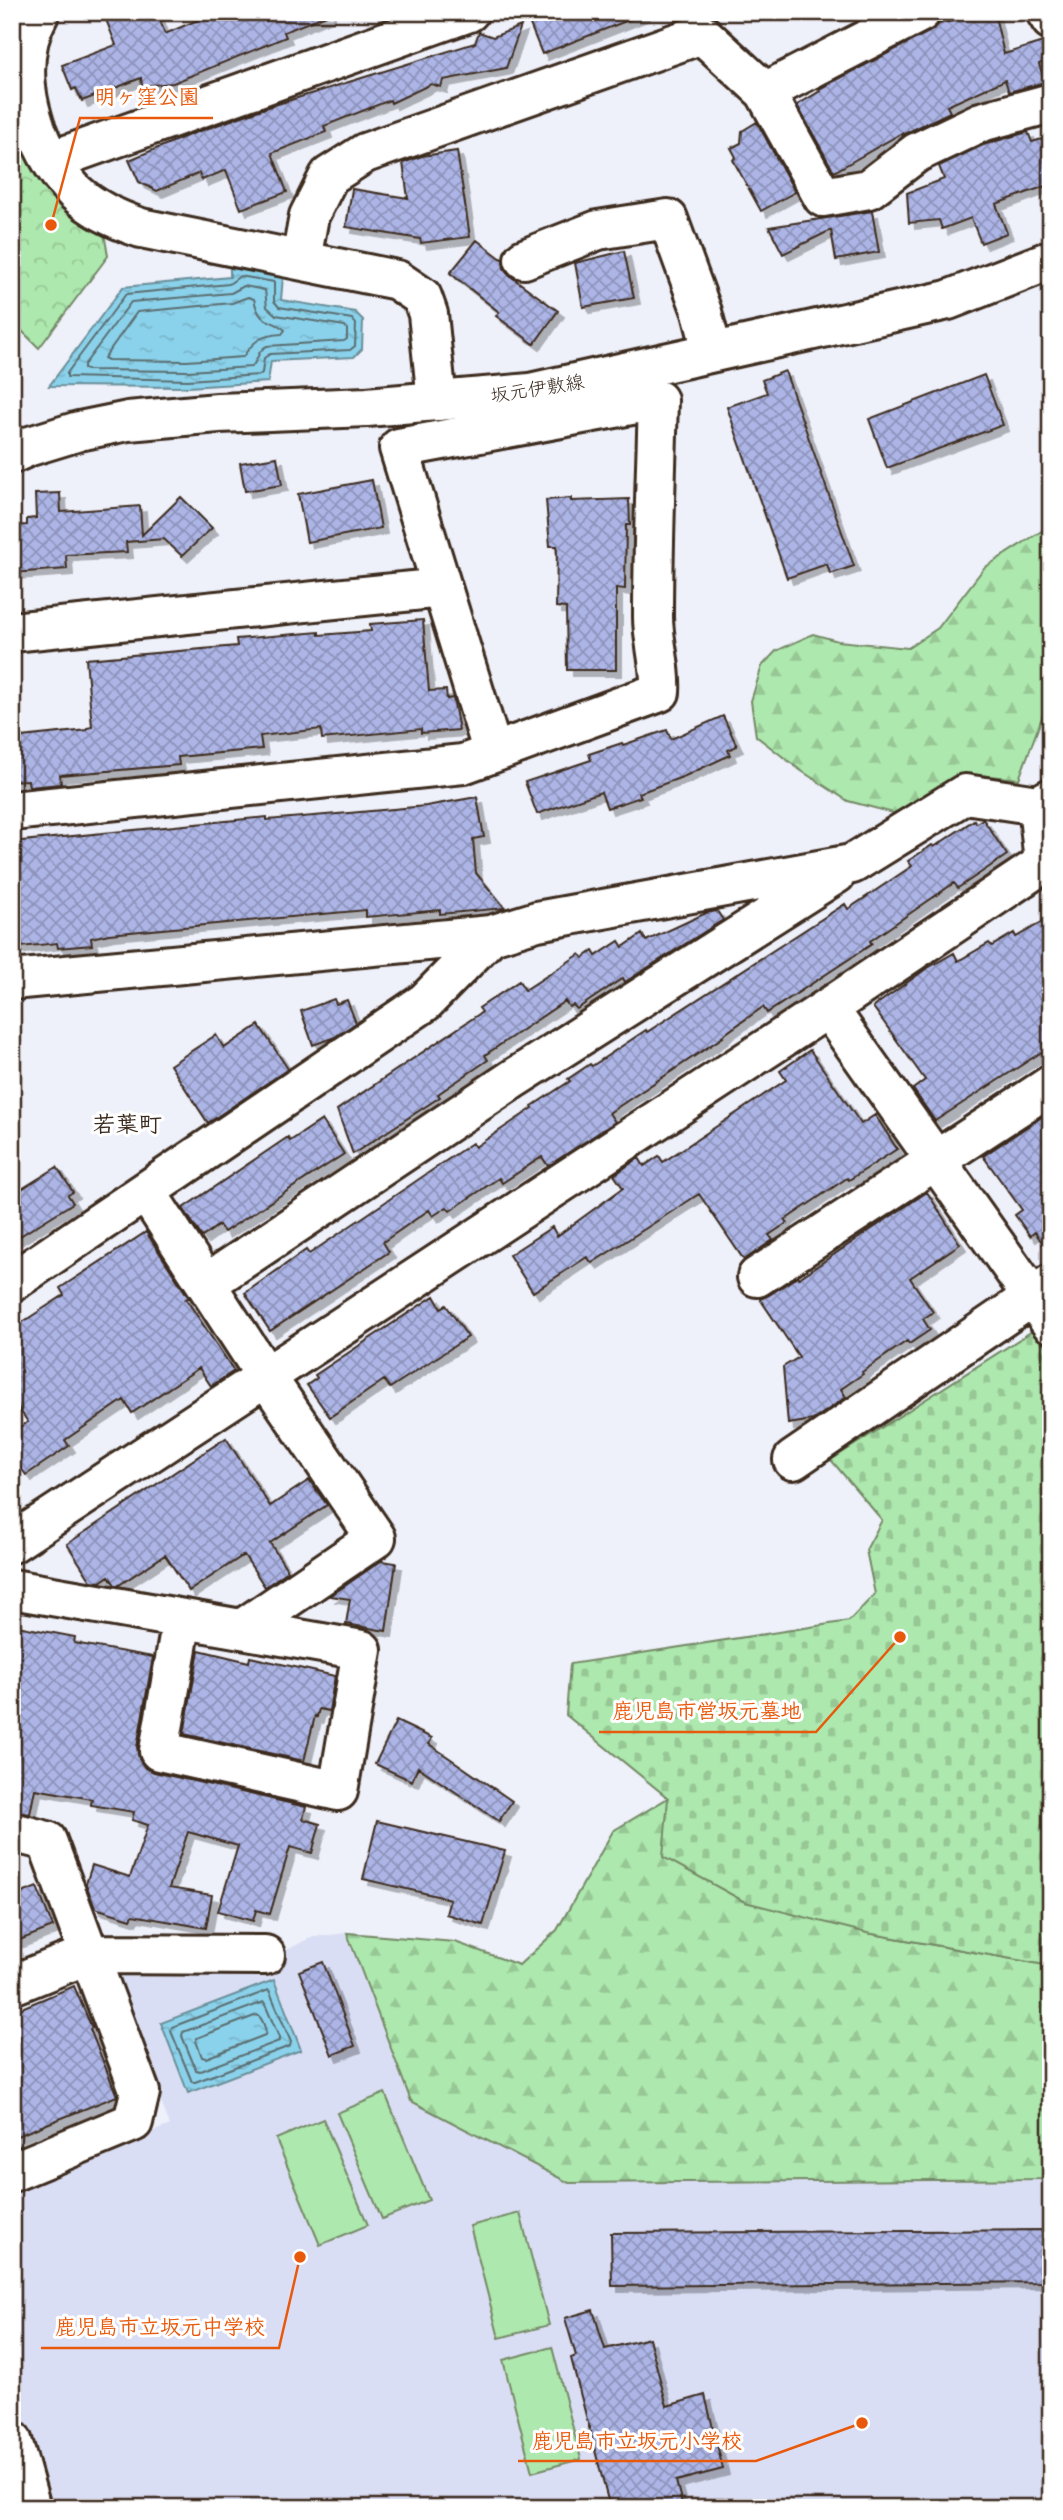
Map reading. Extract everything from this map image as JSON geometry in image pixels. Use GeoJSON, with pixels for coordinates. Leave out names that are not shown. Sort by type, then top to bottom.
{"type":"FeatureCollection","features":[{"type":"Feature","properties":{"kind":"street"},"geometry":{"type":"LineString","coordinates":[[40,12],[33,23],[28,49],[26,82],[30,111],[38,134],[61,176],[76,193],[114,219],[141,228],[397,280],[422,297],[428,314],[437,401]]}},
{"type":"Feature","properties":{"kind":"street"},"geometry":{"type":"LineString","coordinates":[[53,160],[469,12]]}},
{"type":"Feature","properties":{"kind":"street"},"geometry":{"type":"LineString","coordinates":[[765,92],[921,12]]}},
{"type":"Feature","properties":{"kind":"street"},"geometry":{"type":"LineString","coordinates":[[1045,12],[1051,20]]}},
{"type":"Feature","properties":{"kind":"street"},"geometry":{"type":"LineString","coordinates":[[301,260],[309,216],[329,176],[365,153],[697,23],[765,92],[823,197],[869,189],[916,153],[981,121],[1051,103]]}},
{"type":"Feature","properties":{"kind":"street"},"geometry":{"type":"LineString","coordinates":[[524,259],[598,230],[668,219],[702,312],[712,351]]}},
{"type":"Feature","properties":{"kind":"street","name":"坂元伊敷線"},"geometry":{"type":"LineString","coordinates":[[12,454],[79,431],[128,421],[218,413],[367,407],[437,401],[532,409],[712,351],[948,300],[1051,260]]}},
{"type":"Feature","properties":{"kind":"street"},"geometry":{"type":"LineString","coordinates":[[12,811],[463,765],[660,692],[653,620],[658,400],[532,409],[400,448],[493,753]]}},
{"type":"Feature","properties":{"kind":"street"},"geometry":{"type":"LineString","coordinates":[[12,632],[442,588]]}},
{"type":"Feature","properties":{"kind":"street"},"geometry":{"type":"LineString","coordinates":[[12,1543],[828,1008],[1044,863],[1044,802],[965,794],[513,1079],[206,1283]]}},
{"type":"Feature","properties":{"kind":"street"},"geometry":{"type":"LineString","coordinates":[[12,980],[491,935],[537,921],[852,864]]}},
{"type":"Feature","properties":{"kind":"street"},"geometry":{"type":"LineString","coordinates":[[12,1282],[425,1002],[491,935]]}},
{"type":"Feature","properties":{"kind":"street"},"geometry":{"type":"LineString","coordinates":[[793,1460],[1044,1301],[934,1161],[828,1008]]}},
{"type":"Feature","properties":{"kind":"street"},"geometry":{"type":"LineString","coordinates":[[757,1277],[1051,1085]]}},
{"type":"Feature","properties":{"kind":"street"},"geometry":{"type":"LineString","coordinates":[[147,1193],[265,1375],[376,1538],[242,1629]]}},
{"type":"Feature","properties":{"kind":"street"},"geometry":{"type":"LineString","coordinates":[[12,1589],[362,1650],[338,1791],[159,1751],[182,1619]]}},
{"type":"Feature","properties":{"kind":"street"},"geometry":{"type":"LineString","coordinates":[[12,1832],[47,1841],[140,2092],[133,2122],[12,2172]]}},
{"type":"Feature","properties":{"kind":"street"},"geometry":{"type":"LineString","coordinates":[[12,1985],[89,1954],[265,1955]]}},
{"type":"Feature","properties":{"kind":"street"},"geometry":{"type":"LineString","coordinates":[[12,2440],[31,2508]]}},
{"type":"Feature","properties":{"kind":"shaded area"},"geometry":{"type":"Polygon","coordinates":[[[347,1933],[411,2101],[569,2183],[1051,2179],[1051,2508],[47,2508],[12,2377],[12,2185],[170,2125],[109,1970],[271,1958],[312,1937],[347,1933]]]}},
{"type":"Feature","properties":{"kind":"green space"},"geometry":{"type":"Polygon","coordinates":[[[12,113],[35,170],[44,184],[67,209],[104,233],[108,256],[39,348],[12,321],[12,113]]]}},
{"type":"Feature","properties":{"kind":"green space"},"geometry":{"type":"Polygon","coordinates":[[[1051,525],[1051,693],[1019,779],[970,774],[897,814],[848,801],[800,770],[756,736],[751,701],[762,666],[776,651],[813,634],[838,641],[908,648],[938,628],[984,568],[1051,525]]]}},
{"type":"Feature","properties":{"kind":"green space"},"geometry":{"type":"Polygon","coordinates":[[[1040,1326],[1051,1341],[1051,1966],[867,1933],[745,1902],[663,1857],[668,1798],[566,1715],[570,1664],[849,1621],[875,1594],[866,1550],[882,1520],[831,1460],[1040,1326]]]}},
{"type":"Feature","properties":{"kind":"green space"},"geometry":{"type":"Polygon","coordinates":[[[668,1798],[867,1933],[1051,1966],[1051,2179],[569,2183],[411,2101],[347,1933],[455,1942],[519,1965],[557,1930],[613,1831],[668,1798]]]}},
{"type":"Feature","properties":{"kind":"green space"},"geometry":{"type":"Polygon","coordinates":[[[385,2093],[429,2200],[382,2219],[337,2113],[385,2093]]]}},
{"type":"Feature","properties":{"kind":"green space"},"geometry":{"type":"Polygon","coordinates":[[[323,2119],[368,2225],[320,2245],[276,2139],[323,2119]]]}},
{"type":"Feature","properties":{"kind":"green space"},"geometry":{"type":"Polygon","coordinates":[[[520,2213],[549,2325],[499,2338],[470,2226],[520,2213]]]}},
{"type":"Feature","properties":{"kind":"green space"},"geometry":{"type":"Polygon","coordinates":[[[552,2347],[581,2459],[532,2472],[503,2360],[552,2347]]]}},
{"type":"Feature","properties":{"kind":"water"},"geometry":{"type":"Polygon","coordinates":[[[230,268],[283,276],[281,300],[355,312],[363,320],[362,349],[354,357],[271,361],[268,382],[188,387],[49,386],[123,287],[230,277],[230,268]]]}},
{"type":"Feature","properties":{"kind":"water"},"geometry":{"type":"Polygon","coordinates":[[[274,1980],[301,2050],[188,2093],[161,2023],[274,1980]]]}},
{"type":"Feature","properties":{"kind":"building"},"geometry":{"type":"Polygon","coordinates":[[[103,12],[157,12],[165,34],[216,12],[329,14],[284,32],[286,37],[173,83],[142,86],[141,78],[82,101],[76,88],[72,90],[62,65],[116,45],[103,12]]]}},
{"type":"Feature","properties":{"kind":"building"},"geometry":{"type":"Polygon","coordinates":[[[525,12],[644,12],[644,14],[542,54],[525,12]]]}},
{"type":"Feature","properties":{"kind":"building"},"geometry":{"type":"Polygon","coordinates":[[[994,12],[1004,54],[1046,41],[1051,42],[1051,59],[1039,64],[1045,82],[1009,92],[1005,80],[947,106],[950,112],[902,133],[834,172],[797,105],[820,91],[819,89],[931,31],[939,24],[994,12]]]}},
{"type":"Feature","properties":{"kind":"building"},"geometry":{"type":"Polygon","coordinates":[[[521,26],[506,68],[443,80],[441,87],[431,84],[391,103],[390,100],[324,126],[326,132],[272,153],[287,192],[241,209],[226,170],[202,180],[199,173],[157,191],[139,182],[129,160],[268,107],[475,43],[479,32],[493,37],[521,26]]]}},
{"type":"Feature","properties":{"kind":"building"},"geometry":{"type":"Polygon","coordinates":[[[757,122],[795,192],[761,211],[733,160],[736,157],[731,148],[741,143],[742,131],[757,122]]]}},
{"type":"Feature","properties":{"kind":"building"},"geometry":{"type":"Polygon","coordinates":[[[1028,132],[1032,142],[1051,136],[1051,184],[996,204],[1007,233],[981,243],[971,218],[942,229],[939,220],[909,223],[907,193],[944,179],[939,166],[983,145],[1028,132]]]}},
{"type":"Feature","properties":{"kind":"building"},"geometry":{"type":"Polygon","coordinates":[[[457,151],[470,237],[421,243],[420,239],[346,227],[352,189],[408,198],[403,163],[422,156],[457,151]]]}},
{"type":"Feature","properties":{"kind":"building"},"geometry":{"type":"Polygon","coordinates":[[[872,211],[879,252],[836,260],[831,230],[783,254],[769,227],[872,211]]]}},
{"type":"Feature","properties":{"kind":"building"},"geometry":{"type":"Polygon","coordinates":[[[477,240],[503,260],[509,275],[558,311],[534,344],[496,316],[499,312],[450,273],[477,240]]]}},
{"type":"Feature","properties":{"kind":"building"},"geometry":{"type":"Polygon","coordinates":[[[624,251],[634,298],[583,307],[575,263],[624,251]]]}},
{"type":"Feature","properties":{"kind":"building"},"geometry":{"type":"Polygon","coordinates":[[[785,371],[854,566],[830,574],[827,564],[787,578],[727,407],[767,393],[762,380],[785,371]]]}},
{"type":"Feature","properties":{"kind":"building"},"geometry":{"type":"Polygon","coordinates":[[[984,375],[1003,425],[887,468],[869,419],[984,375]]]}},
{"type":"Feature","properties":{"kind":"building"},"geometry":{"type":"Polygon","coordinates":[[[277,457],[282,485],[245,491],[240,463],[277,457]]]}},
{"type":"Feature","properties":{"kind":"building"},"geometry":{"type":"Polygon","coordinates":[[[372,480],[381,528],[307,542],[298,494],[372,480]]]}},
{"type":"Feature","properties":{"kind":"building"},"geometry":{"type":"Polygon","coordinates":[[[60,493],[61,512],[140,506],[142,535],[181,497],[212,528],[182,556],[164,539],[126,542],[127,552],[66,555],[67,569],[12,573],[12,526],[27,525],[27,519],[36,518],[35,494],[60,493]]]}},
{"type":"Feature","properties":{"kind":"building"},"geometry":{"type":"Polygon","coordinates":[[[571,498],[571,501],[629,499],[630,525],[626,525],[625,589],[616,588],[616,670],[567,670],[566,608],[556,607],[557,546],[550,546],[546,500],[571,498]]]}},
{"type":"Feature","properties":{"kind":"building"},"geometry":{"type":"Polygon","coordinates":[[[423,620],[429,691],[446,690],[447,699],[453,698],[459,730],[421,733],[421,729],[322,739],[321,729],[260,736],[262,749],[178,757],[179,765],[60,775],[61,784],[29,787],[28,780],[12,781],[12,738],[87,730],[92,727],[86,659],[237,646],[236,639],[371,631],[370,624],[423,620]]]}},
{"type":"Feature","properties":{"kind":"building"},"geometry":{"type":"Polygon","coordinates":[[[723,716],[737,746],[728,750],[730,755],[639,793],[641,797],[607,808],[601,792],[537,814],[525,782],[591,760],[589,754],[622,743],[623,745],[667,730],[671,739],[723,716]]]}},
{"type":"Feature","properties":{"kind":"building"},"geometry":{"type":"Polygon","coordinates":[[[477,797],[484,837],[473,839],[476,873],[505,908],[440,914],[440,910],[366,917],[366,910],[109,934],[91,938],[92,945],[58,948],[57,943],[12,948],[12,842],[267,817],[267,820],[426,806],[477,797]]]}},
{"type":"Feature","properties":{"kind":"building"},"geometry":{"type":"Polygon","coordinates":[[[983,819],[1007,855],[958,888],[954,883],[870,941],[872,944],[767,1013],[763,1007],[609,1113],[615,1122],[548,1166],[542,1157],[502,1183],[499,1178],[450,1211],[447,1207],[433,1216],[429,1210],[383,1242],[389,1252],[270,1331],[245,1293],[306,1250],[309,1254],[472,1143],[475,1147],[533,1108],[532,1106],[590,1064],[592,1066],[646,1030],[647,1032],[845,904],[848,909],[912,866],[908,861],[932,845],[934,847],[974,820],[976,823],[983,819]]]}},
{"type":"Feature","properties":{"kind":"building"},"geometry":{"type":"Polygon","coordinates":[[[717,911],[723,920],[625,982],[623,978],[577,1009],[573,1005],[569,1007],[565,1001],[485,1055],[488,1060],[438,1094],[440,1097],[353,1154],[337,1110],[482,1012],[479,1008],[519,981],[525,990],[580,954],[583,958],[593,951],[596,956],[619,941],[623,947],[642,934],[646,941],[706,913],[717,911]]]}},
{"type":"Feature","properties":{"kind":"building"},"geometry":{"type":"Polygon","coordinates":[[[1051,917],[1051,1046],[935,1121],[913,1089],[925,1080],[873,1007],[926,969],[954,953],[958,961],[989,943],[992,946],[1014,933],[1016,937],[1051,917]]]}},
{"type":"Feature","properties":{"kind":"building"},"geometry":{"type":"Polygon","coordinates":[[[334,999],[336,1004],[347,1000],[356,1023],[335,1037],[313,1045],[301,1011],[334,999]]]}},
{"type":"Feature","properties":{"kind":"building"},"geometry":{"type":"Polygon","coordinates":[[[259,1025],[288,1069],[208,1123],[170,1065],[216,1035],[224,1048],[259,1025]]]}},
{"type":"Feature","properties":{"kind":"building"},"geometry":{"type":"Polygon","coordinates":[[[810,1050],[861,1124],[875,1115],[897,1149],[849,1180],[847,1178],[785,1220],[787,1223],[769,1235],[773,1240],[744,1260],[699,1194],[592,1263],[587,1257],[533,1292],[509,1255],[552,1227],[557,1236],[623,1188],[614,1175],[639,1158],[644,1166],[659,1156],[663,1162],[786,1080],[780,1071],[810,1050]]]}},
{"type":"Feature","properties":{"kind":"building"},"geometry":{"type":"Polygon","coordinates":[[[1051,1111],[1051,1256],[1035,1232],[1030,1236],[1015,1215],[1022,1210],[983,1156],[1051,1111]]]}},
{"type":"Feature","properties":{"kind":"building"},"geometry":{"type":"Polygon","coordinates":[[[322,1120],[344,1154],[224,1232],[219,1225],[202,1237],[183,1208],[288,1137],[290,1141],[322,1120]]]}},
{"type":"Feature","properties":{"kind":"building"},"geometry":{"type":"Polygon","coordinates":[[[57,1167],[73,1192],[68,1195],[73,1203],[12,1241],[12,1195],[57,1167]]]}},
{"type":"Feature","properties":{"kind":"building"},"geometry":{"type":"Polygon","coordinates":[[[927,1192],[960,1244],[910,1278],[933,1312],[923,1319],[930,1330],[909,1344],[907,1341],[862,1372],[863,1374],[841,1389],[846,1397],[813,1420],[788,1424],[783,1367],[799,1357],[760,1299],[798,1276],[799,1278],[927,1192]]]}},
{"type":"Feature","properties":{"kind":"building"},"geometry":{"type":"Polygon","coordinates":[[[146,1232],[234,1371],[211,1386],[199,1368],[132,1413],[124,1400],[65,1440],[69,1446],[26,1475],[12,1456],[12,1432],[28,1422],[12,1399],[12,1329],[64,1295],[60,1288],[146,1232]]]}},
{"type":"Feature","properties":{"kind":"building"},"geometry":{"type":"Polygon","coordinates":[[[434,1296],[441,1308],[446,1305],[468,1337],[390,1388],[384,1380],[330,1417],[307,1385],[317,1378],[315,1375],[434,1296]]]}},
{"type":"Feature","properties":{"kind":"building"},"geometry":{"type":"Polygon","coordinates":[[[226,1438],[270,1506],[309,1480],[327,1505],[270,1543],[288,1571],[265,1587],[244,1555],[189,1591],[165,1555],[119,1585],[115,1585],[109,1576],[100,1582],[91,1581],[67,1544],[226,1438]]]}},
{"type":"Feature","properties":{"kind":"building"},"geometry":{"type":"Polygon","coordinates":[[[381,1561],[396,1563],[386,1631],[346,1624],[350,1599],[330,1596],[381,1561]]]}},
{"type":"Feature","properties":{"kind":"building"},"geometry":{"type":"Polygon","coordinates":[[[12,1625],[75,1637],[74,1643],[153,1657],[137,1747],[139,1759],[145,1768],[306,1807],[303,1819],[320,1824],[312,1853],[290,1847],[270,1914],[256,1910],[253,1921],[218,1911],[238,1846],[188,1832],[169,1888],[212,1895],[206,1928],[133,1915],[131,1919],[95,1908],[86,1884],[92,1865],[130,1877],[148,1825],[132,1820],[134,1812],[91,1805],[92,1799],[35,1789],[30,1814],[12,1811],[12,1625]]]}},
{"type":"Feature","properties":{"kind":"building"},"geometry":{"type":"Polygon","coordinates":[[[199,1650],[249,1662],[250,1657],[335,1676],[329,1711],[319,1709],[317,1717],[315,1716],[304,1761],[184,1734],[199,1650]]]}},
{"type":"Feature","properties":{"kind":"building"},"geometry":{"type":"Polygon","coordinates":[[[396,1721],[432,1738],[429,1744],[512,1801],[499,1821],[418,1767],[412,1781],[375,1764],[396,1721]]]}},
{"type":"Feature","properties":{"kind":"building"},"geometry":{"type":"Polygon","coordinates":[[[377,1821],[505,1851],[483,1925],[446,1914],[450,1899],[363,1879],[377,1821]]]}},
{"type":"Feature","properties":{"kind":"building"},"geometry":{"type":"Polygon","coordinates":[[[37,1887],[53,1927],[12,1943],[12,1897],[37,1887]]]}},
{"type":"Feature","properties":{"kind":"building"},"geometry":{"type":"Polygon","coordinates":[[[323,1962],[355,2046],[332,2055],[299,1971],[323,1962]]]}},
{"type":"Feature","properties":{"kind":"building"},"geometry":{"type":"Polygon","coordinates":[[[74,1986],[117,2096],[12,2138],[12,2012],[74,1986]]]}},
{"type":"Feature","properties":{"kind":"building"},"geometry":{"type":"Polygon","coordinates":[[[1051,2230],[1051,2282],[612,2286],[611,2233],[1051,2230]]]}},
{"type":"Feature","properties":{"kind":"building"},"geometry":{"type":"Polygon","coordinates":[[[593,2310],[605,2349],[649,2338],[667,2406],[705,2395],[723,2469],[676,2481],[683,2508],[610,2508],[571,2358],[576,2356],[565,2318],[593,2310]]]}},
{"type":"Feature","properties":{"kind":"place","name":"明ヶ窪公園"},"geometry":{"type":"Point","coordinates":[51,225]}},
{"type":"Feature","properties":{"kind":"place","name":"鹿児島市営坂元墓地"},"geometry":{"type":"Point","coordinates":[900,1637]}},
{"type":"Feature","properties":{"kind":"place","name":"鹿児島市立坂元中学校"},"geometry":{"type":"Point","coordinates":[300,2257]}},
{"type":"Feature","properties":{"kind":"place","name":"鹿児島市立坂元小学校"},"geometry":{"type":"Point","coordinates":[862,2423]}},
{"type":"Feature","properties":{"kind":"district","name":"若葉町"},"geometry":{"type":"Point","coordinates":[127,1124]}}]}
